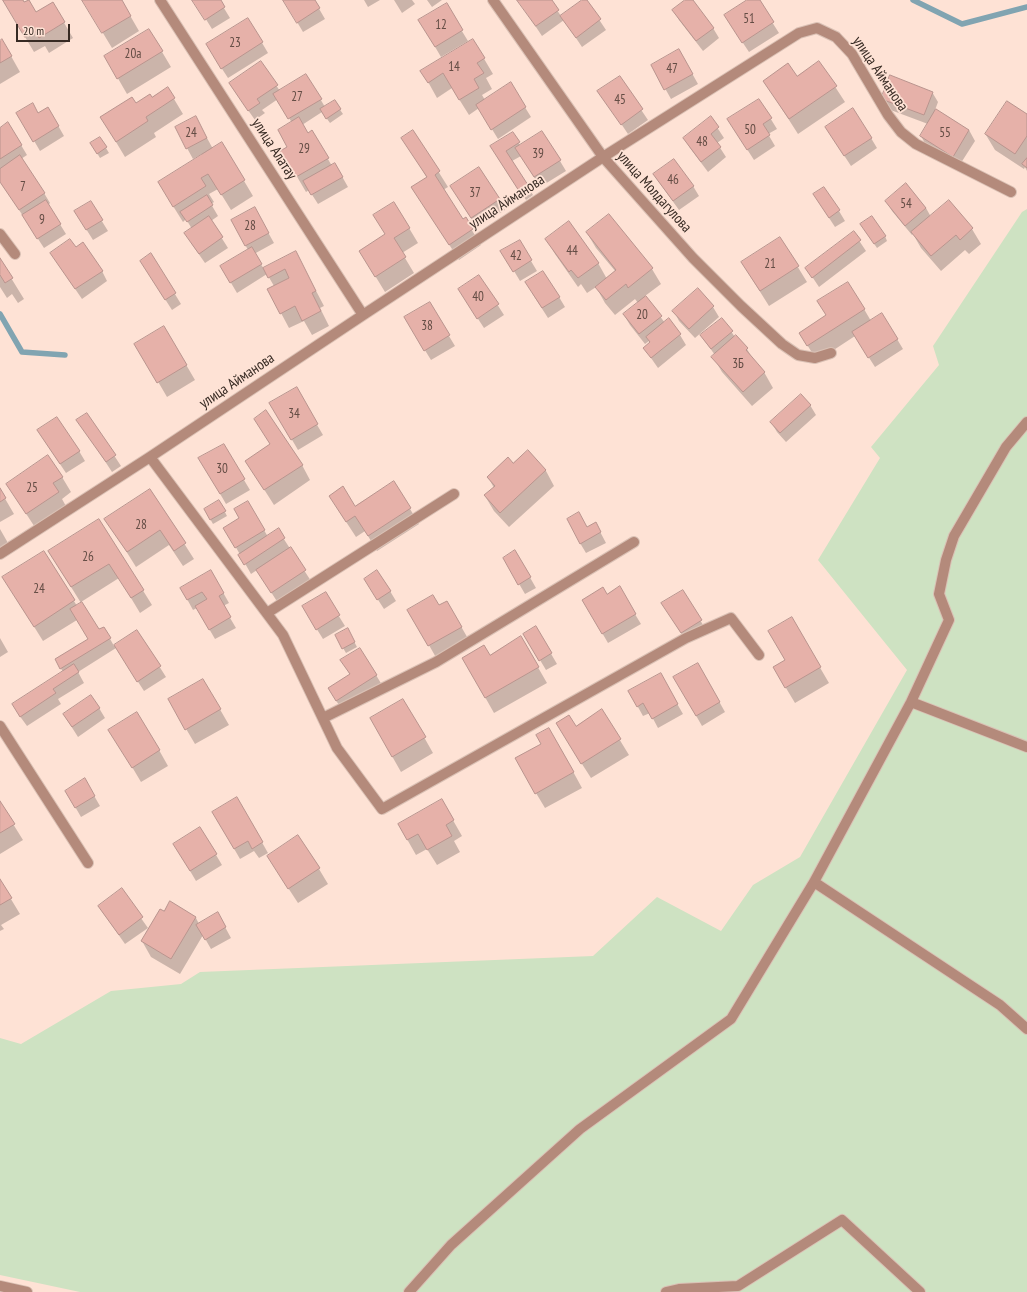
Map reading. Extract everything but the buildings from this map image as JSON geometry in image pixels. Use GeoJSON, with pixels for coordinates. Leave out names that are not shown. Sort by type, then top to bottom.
{"type":"FeatureCollection","features":[{"type":"Feature","properties":{"kind":"street","name":"улица Алатау"},"geometry":{"type":"LineString","coordinates":[[160,0],[363,315]]}},
{"type":"Feature","properties":{"kind":"street","name":"улица Молдагулова"},"geometry":{"type":"LineString","coordinates":[[493,0],[603,157],[693,258],[782,344],[798,355],[815,358],[831,352]]}},
{"type":"Feature","properties":{"kind":"street","name":"улица Айманова"},"geometry":{"type":"LineString","coordinates":[[0,554],[150,457],[603,157],[799,33],[817,28],[836,37],[852,54],[888,115],[901,132],[916,144],[1011,192]]}},
{"type":"Feature","properties":{"kind":"street"},"geometry":{"type":"LineString","coordinates":[[0,234],[15,254]]}},
{"type":"Feature","properties":{"kind":"street"},"geometry":{"type":"LineString","coordinates":[[409,1292],[451,1245],[580,1129],[731,1019],[814,882],[911,702],[949,620],[939,594],[946,560],[954,536],[1006,447],[1027,422]]}},
{"type":"Feature","properties":{"kind":"street"},"geometry":{"type":"LineString","coordinates":[[150,457],[283,635],[337,748],[382,809],[686,638],[731,618],[759,655]]}},
{"type":"Feature","properties":{"kind":"street"},"geometry":{"type":"LineString","coordinates":[[267,613],[454,494]]}},
{"type":"Feature","properties":{"kind":"street"},"geometry":{"type":"LineString","coordinates":[[323,718],[436,662],[634,542]]}},
{"type":"Feature","properties":{"kind":"street"},"geometry":{"type":"LineString","coordinates":[[911,702],[1027,747]]}},
{"type":"Feature","properties":{"kind":"street"},"geometry":{"type":"LineString","coordinates":[[0,726],[88,862]]}},
{"type":"Feature","properties":{"kind":"street"},"geometry":{"type":"LineString","coordinates":[[814,882],[1000,1005],[1027,1029]]}},
{"type":"Feature","properties":{"kind":"street"},"geometry":{"type":"LineString","coordinates":[[666,1292],[679,1289],[738,1286],[842,1220],[920,1292]]}},
{"type":"Feature","properties":{"kind":"street"},"geometry":{"type":"LineString","coordinates":[[0,1286],[27,1292]]}},
{"type":"Feature","properties":{"kind":"green space"},"geometry":{"type":"Polygon","coordinates":[[[1027,209],[1027,1292],[80,1292],[0,1275],[0,1038],[21,1044],[111,991],[181,984],[200,972],[593,956],[657,897],[721,931],[753,885],[800,857],[907,670],[818,560],[880,458],[871,447],[939,365],[933,346],[1022,212],[1027,209]]]}},
{"type":"Feature","properties":{"kind":"waterway"},"geometry":{"type":"LineString","coordinates":[[913,0],[962,24],[1027,7]]}},
{"type":"Feature","properties":{"kind":"waterway"},"geometry":{"type":"LineString","coordinates":[[0,314],[22,352],[65,355]]}}]}
